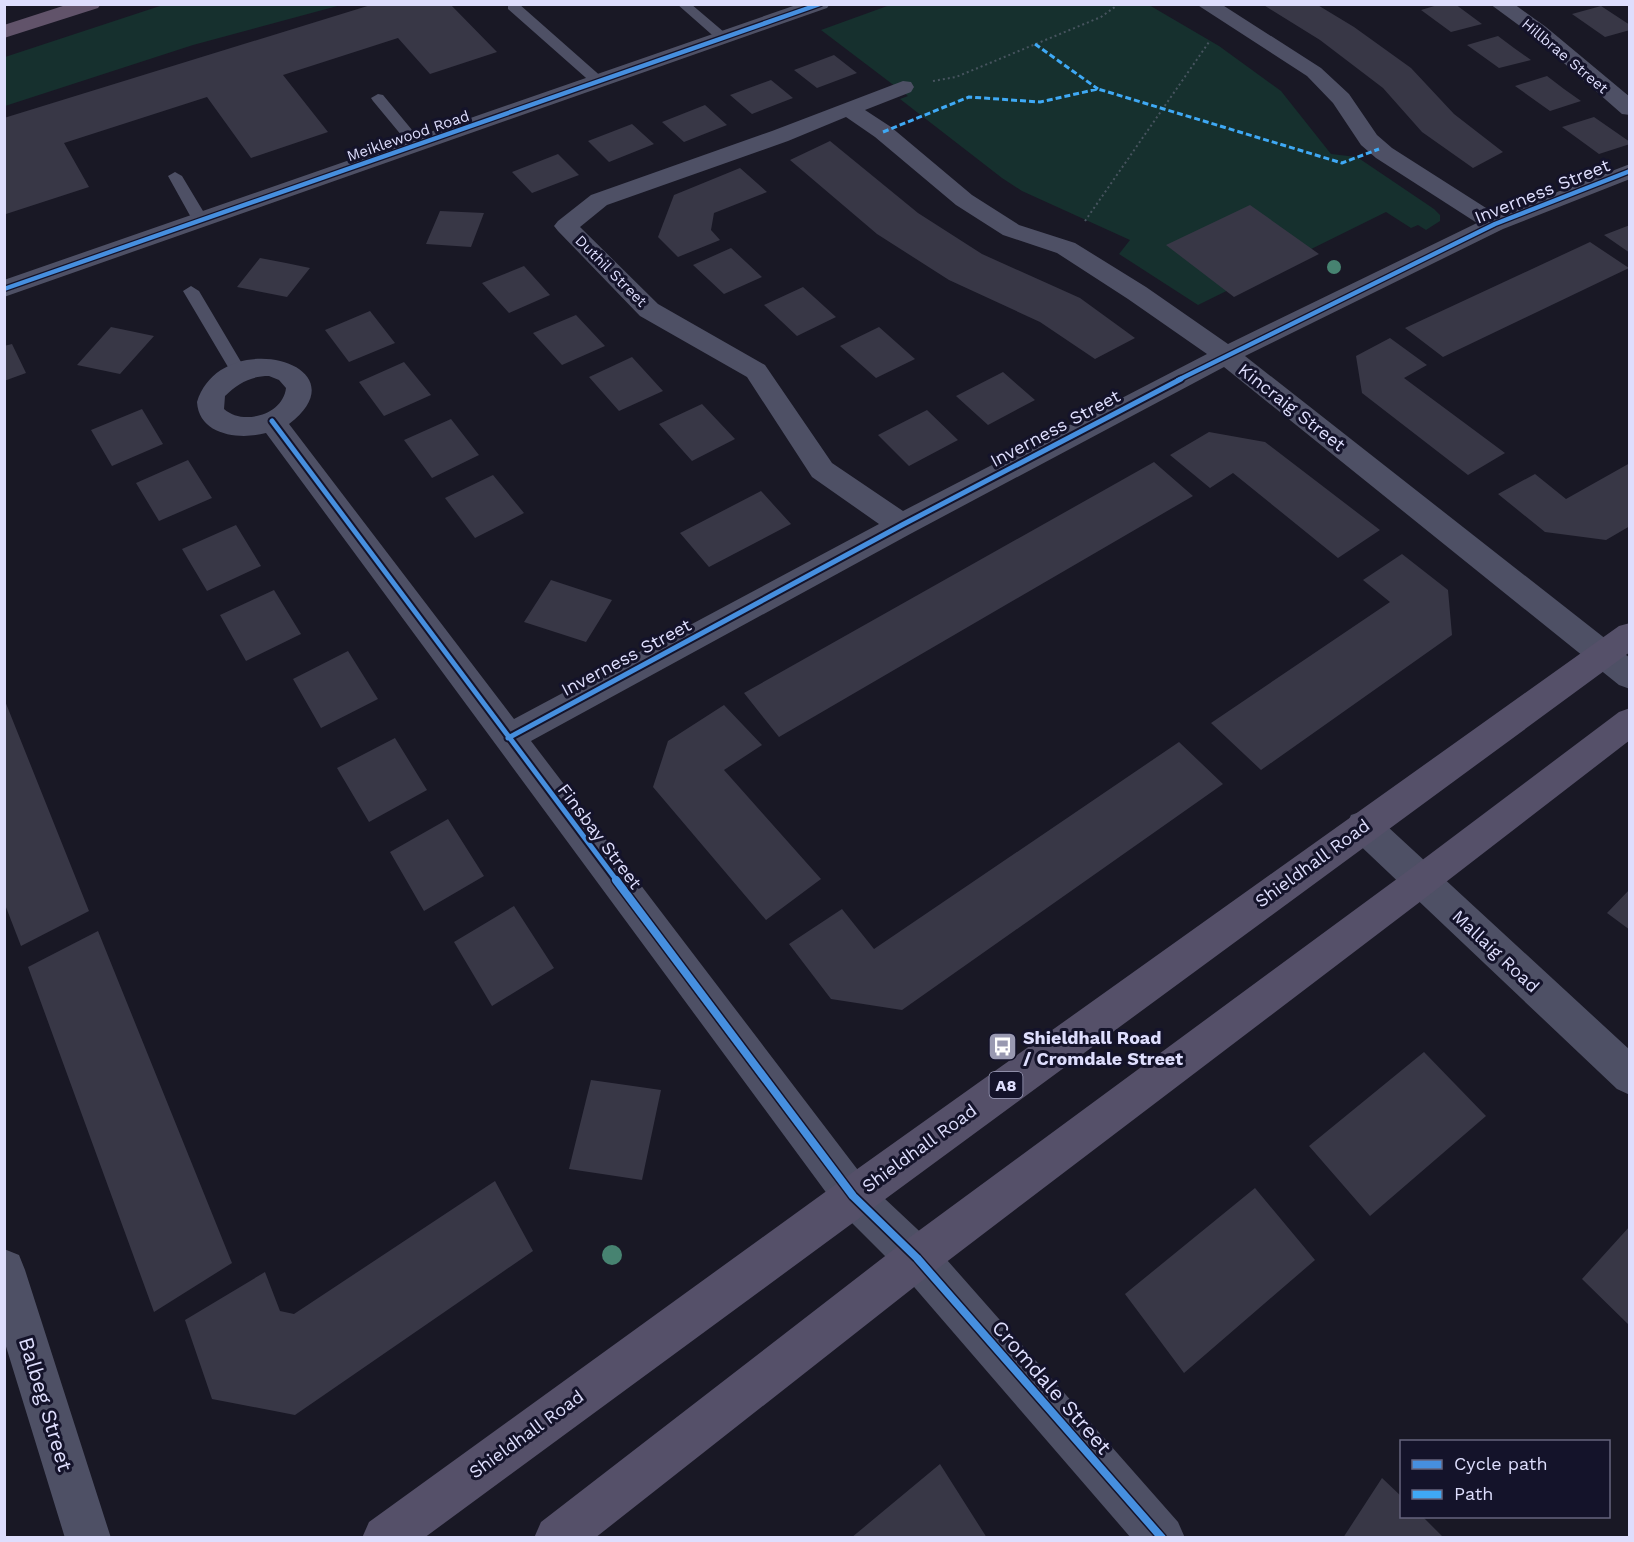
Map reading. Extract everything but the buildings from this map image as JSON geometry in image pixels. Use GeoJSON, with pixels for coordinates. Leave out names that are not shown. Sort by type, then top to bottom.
{"type":"FeatureCollection","features":[{"type":"Feature","properties":{"kind":"highway"},"geometry":{"type":"LineString","coordinates":[[4,32],[91,4]]}},
{"type":"Feature","properties":{"kind":"main road","name":"Shieldhall Road"},"geometry":{"type":"LineString","coordinates":[[385,1538],[1363,826],[1620,654]]}},
{"type":"Feature","properties":{"kind":"main road"},"geometry":{"type":"LineString","coordinates":[[557,1538],[916,1258],[1421,881],[1629,721]]}},
{"type":"Feature","properties":{"kind":"street","name":"Meiklewood Road"},"geometry":{"type":"LineString","coordinates":[[4,290],[820,4]]}},
{"type":"Feature","properties":{"kind":"street"},"geometry":{"type":"LineString","coordinates":[[1206,4],[1314,72],[1341,99],[1370,140],[1384,153],[1495,224]]}},
{"type":"Feature","properties":{"kind":"street","name":"Hillbrae Street"},"geometry":{"type":"LineString","coordinates":[[1504,5],[1539,31],[1629,109]]}},
{"type":"Feature","properties":{"kind":"street","name":"Duthil Street"},"geometry":{"type":"LineString","coordinates":[[902,525],[822,470],[756,371],[649,310],[566,226],[599,200],[780,136],[903,87]]}},
{"type":"Feature","properties":{"kind":"street","name":"Kincraig Street"},"geometry":{"type":"LineString","coordinates":[[847,108],[883,132],[964,200],[1011,230],[1066,248],[1137,293],[1226,355],[1620,654]]}},
{"type":"Feature","properties":{"kind":"street","name":"Inverness Street"},"geometry":{"type":"LineString","coordinates":[[508,738],[902,525],[1226,355],[1495,224],[1629,171]]}},
{"type":"Feature","properties":{"kind":"street"},"geometry":{"type":"LineString","coordinates":[[262,367],[283,369],[293,375],[299,383],[299,393],[295,404],[272,421],[244,427],[231,425],[213,414],[210,405],[212,396],[222,382],[239,372],[262,367]]}},
{"type":"Feature","properties":{"kind":"street","name":"Finsbay Street"},"geometry":{"type":"LineString","coordinates":[[272,421],[853,1196],[916,1258]]}},
{"type":"Feature","properties":{"kind":"street","name":"Mallaig Road"},"geometry":{"type":"LineString","coordinates":[[1363,826],[1629,1076]]}},
{"type":"Feature","properties":{"kind":"street","name":"Cromdale Street"},"geometry":{"type":"LineString","coordinates":[[916,1258],[1162,1538]]}},
{"type":"Feature","properties":{"kind":"street","name":"Balbeg Street"},"geometry":{"type":"LineString","coordinates":[[4,1270],[88,1538]]}},
{"type":"Feature","properties":{"kind":"lane"},"geometry":{"type":"LineString","coordinates":[[683,4],[724,38]]}},
{"type":"Feature","properties":{"kind":"lane"},"geometry":{"type":"LineString","coordinates":[[513,6],[599,82]]}},
{"type":"Feature","properties":{"kind":"lane"},"geometry":{"type":"LineString","coordinates":[[378,98],[417,145]]}},
{"type":"Feature","properties":{"kind":"lane"},"geometry":{"type":"LineString","coordinates":[[175,176],[201,221]]}},
{"type":"Feature","properties":{"kind":"lane"},"geometry":{"type":"LineString","coordinates":[[191,291],[239,372]]}},
{"type":"Feature","properties":{"kind":"path"},"geometry":{"type":"LineString","coordinates":[[903,87],[956,77],[1101,17],[1119,4]]}},
{"type":"Feature","properties":{"kind":"path"},"geometry":{"type":"LineString","coordinates":[[1066,248],[1226,17]]}},
{"type":"Feature","properties":{"kind":"green space"},"geometry":{"type":"Polygon","coordinates":[[[166,4],[341,5],[193,45],[5,106],[5,57],[166,4]]]}},
{"type":"Feature","properties":{"kind":"green space"},"geometry":{"type":"Polygon","coordinates":[[[890,5],[1149,5],[1219,46],[1281,91],[1331,154],[1357,157],[1434,209],[1440,215],[1440,221],[1426,230],[1418,225],[1411,228],[1386,212],[1198,305],[1119,254],[1130,240],[1022,191],[1002,178],[900,99],[908,96],[821,30],[890,5]]]}},
{"type":"Feature","properties":{"kind":"marked path"},"geometry":{"type":"LineString","coordinates":[[1035,44],[1098,89]]}},
{"type":"Feature","properties":{"kind":"marked path"},"geometry":{"type":"LineString","coordinates":[[883,132],[969,97],[1040,102],[1098,89],[1342,163],[1379,149]]}},
{"type":"Feature","properties":{"kind":"cycle path"},"geometry":{"type":"LineString","coordinates":[[4,289],[820,4]]}},
{"type":"Feature","properties":{"kind":"cycle path"},"geometry":{"type":"LineString","coordinates":[[508,738],[902,525],[1226,355],[1495,224],[1630,171]]}},
{"type":"Feature","properties":{"kind":"cycle path"},"geometry":{"type":"LineString","coordinates":[[272,421],[853,1196],[917,1258],[1162,1538]]}},
{"type":"Feature","properties":{"kind":"place","name":"Shieldhall Road / Cromdale Street"},"geometry":{"type":"Point","coordinates":[1002,1047]}}]}
